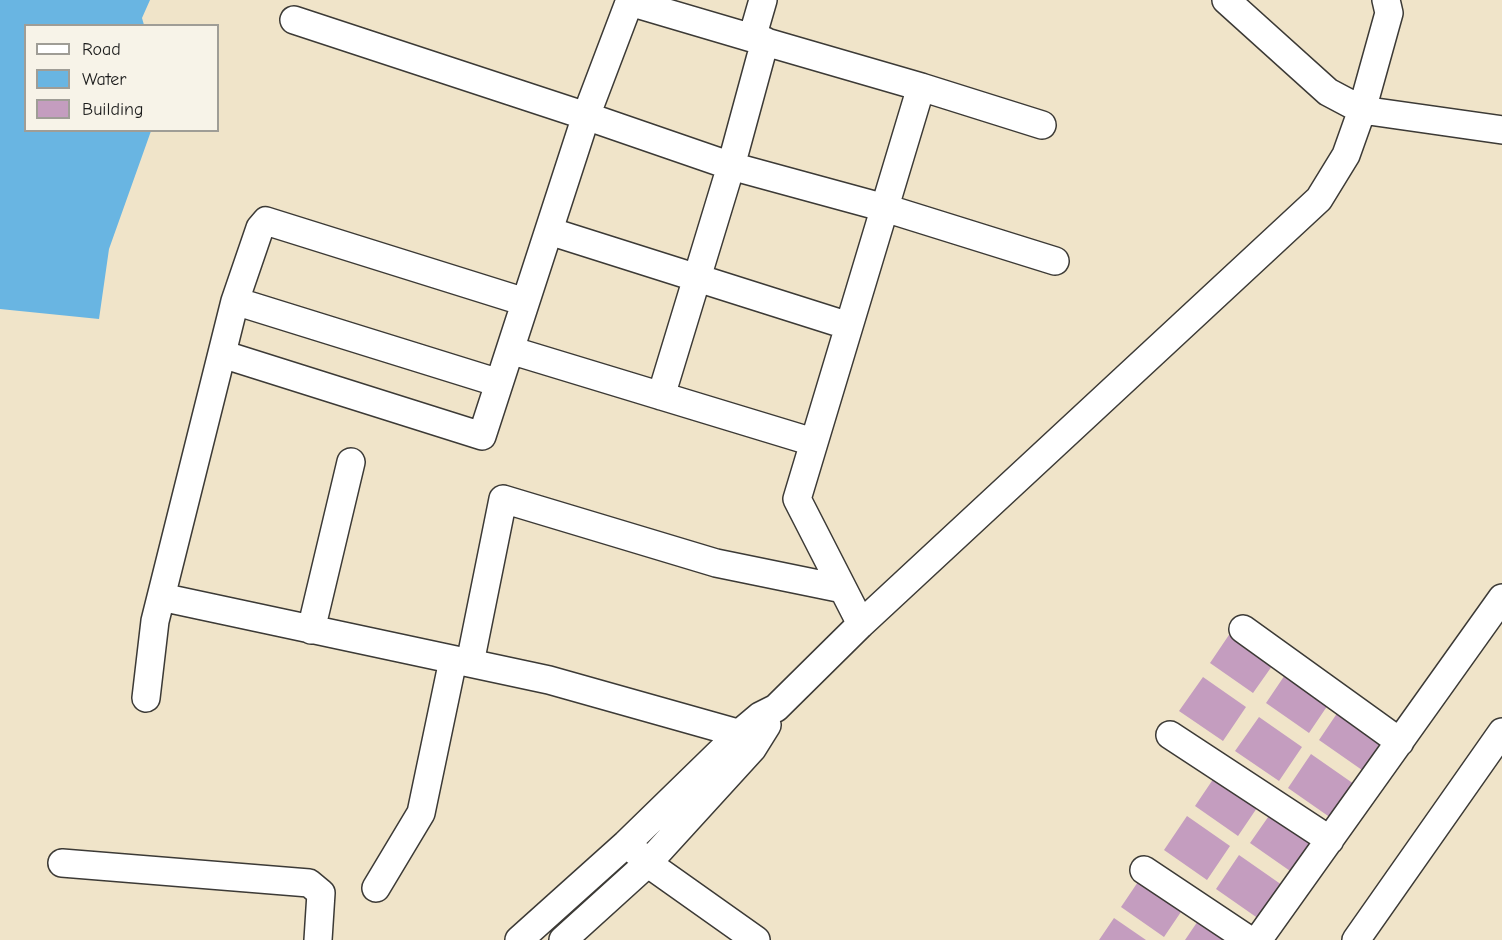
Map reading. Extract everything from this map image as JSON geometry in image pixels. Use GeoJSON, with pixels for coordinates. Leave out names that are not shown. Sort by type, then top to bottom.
{"type":"FeatureCollection","features":[{"type":"Feature","properties":{"kind":"street"},"geometry":{"type":"LineString","coordinates":[[661,396],[731,166],[759,39],[763,0]]}},
{"type":"Feature","properties":{"kind":"street"},"geometry":{"type":"LineString","coordinates":[[1226,0],[1328,92],[1362,110],[1502,130]]}},
{"type":"Feature","properties":{"kind":"street"},"geometry":{"type":"LineString","coordinates":[[222,354],[482,436],[586,116],[630,1],[1042,125]]}},
{"type":"Feature","properties":{"kind":"street"},"geometry":{"type":"LineString","coordinates":[[563,940],[648,863],[731,773],[760,716],[776,708],[861,624],[1319,199],[1346,155],[1362,110],[1392,4]]}},
{"type":"Feature","properties":{"kind":"street"},"geometry":{"type":"LineString","coordinates":[[294,20],[731,166],[885,208],[1055,261]]}},
{"type":"Feature","properties":{"kind":"street"},"geometry":{"type":"LineString","coordinates":[[861,624],[797,500],[921,87]]}},
{"type":"Feature","properties":{"kind":"street"},"geometry":{"type":"LineString","coordinates":[[146,698],[155,621],[235,302],[260,228],[266,221],[525,302]]}},
{"type":"Feature","properties":{"kind":"street"},"geometry":{"type":"LineString","coordinates":[[549,231],[697,280],[849,326]]}},
{"type":"Feature","properties":{"kind":"street"},"geometry":{"type":"LineString","coordinates":[[235,302],[499,383]]}},
{"type":"Feature","properties":{"kind":"street"},"geometry":{"type":"LineString","coordinates":[[510,350],[813,442]]}},
{"type":"Feature","properties":{"kind":"street"},"geometry":{"type":"LineString","coordinates":[[311,630],[351,462]]}},
{"type":"Feature","properties":{"kind":"street"},"geometry":{"type":"LineString","coordinates":[[376,888],[421,813],[503,499],[716,563],[843,589]]}},
{"type":"Feature","properties":{"kind":"street"},"geometry":{"type":"LineString","coordinates":[[161,597],[549,680],[750,736]]}},
{"type":"Feature","properties":{"kind":"street"},"geometry":{"type":"LineString","coordinates":[[1258,940],[1502,598]]}},
{"type":"Feature","properties":{"kind":"street"},"geometry":{"type":"LineString","coordinates":[[1243,629],[1400,742]]}},
{"type":"Feature","properties":{"kind":"street"},"geometry":{"type":"LineString","coordinates":[[1356,940],[1502,732]]}},
{"type":"Feature","properties":{"kind":"street"},"geometry":{"type":"LineString","coordinates":[[1170,735],[1330,840]]}},
{"type":"Feature","properties":{"kind":"street"},"geometry":{"type":"LineString","coordinates":[[519,940],[750,736]]}},
{"type":"Feature","properties":{"kind":"street"},"geometry":{"type":"LineString","coordinates":[[626,844],[648,863],[756,940]]}},
{"type":"Feature","properties":{"kind":"street"},"geometry":{"type":"LineString","coordinates":[[62,863],[309,883],[321,893],[318,940]]}},
{"type":"Feature","properties":{"kind":"street"},"geometry":{"type":"LineString","coordinates":[[1144,870],[1249,940]]}},
{"type":"Feature","properties":{"kind":"water"},"geometry":{"type":"Polygon","coordinates":[[[0,0],[150,0],[142,18],[144,24],[24,24],[24,132],[151,132],[109,249],[99,319],[0,309],[0,0]]]}},
{"type":"Feature","properties":{"kind":"building"},"geometry":{"type":"Polygon","coordinates":[[[1233,629],[1277,659],[1253,693],[1210,663],[1233,629]]]}},
{"type":"Feature","properties":{"kind":"building"},"geometry":{"type":"Polygon","coordinates":[[[1289,669],[1332,699],[1309,733],[1266,703],[1289,669]]]}},
{"type":"Feature","properties":{"kind":"building"},"geometry":{"type":"Polygon","coordinates":[[[1203,677],[1246,707],[1223,741],[1179,711],[1203,677]]]}},
{"type":"Feature","properties":{"kind":"building"},"geometry":{"type":"Polygon","coordinates":[[[1342,706],[1385,736],[1362,770],[1319,740],[1342,706]]]}},
{"type":"Feature","properties":{"kind":"building"},"geometry":{"type":"Polygon","coordinates":[[[1259,717],[1302,747],[1279,781],[1235,751],[1259,717]]]}},
{"type":"Feature","properties":{"kind":"building"},"geometry":{"type":"Polygon","coordinates":[[[1311,754],[1354,784],[1331,818],[1288,788],[1311,754]]]}},
{"type":"Feature","properties":{"kind":"building"},"geometry":{"type":"Polygon","coordinates":[[[1218,772],[1261,802],[1238,836],[1195,806],[1218,772]]]}},
{"type":"Feature","properties":{"kind":"building"},"geometry":{"type":"Polygon","coordinates":[[[1273,810],[1316,840],[1293,873],[1250,843],[1273,810]]]}},
{"type":"Feature","properties":{"kind":"building"},"geometry":{"type":"Polygon","coordinates":[[[1187,816],[1230,846],[1207,880],[1164,850],[1187,816]]]}},
{"type":"Feature","properties":{"kind":"building"},"geometry":{"type":"Polygon","coordinates":[[[1239,855],[1282,885],[1259,919],[1216,889],[1239,855]]]}},
{"type":"Feature","properties":{"kind":"building"},"geometry":{"type":"Polygon","coordinates":[[[1144,873],[1187,903],[1164,937],[1121,907],[1144,873]]]}},
{"type":"Feature","properties":{"kind":"building"},"geometry":{"type":"Polygon","coordinates":[[[1204,912],[1244,940],[1185,940],[1204,912]]]}},
{"type":"Feature","properties":{"kind":"building"},"geometry":{"type":"Polygon","coordinates":[[[1114,918],[1146,940],[1099,940],[1114,918]]]}}]}
